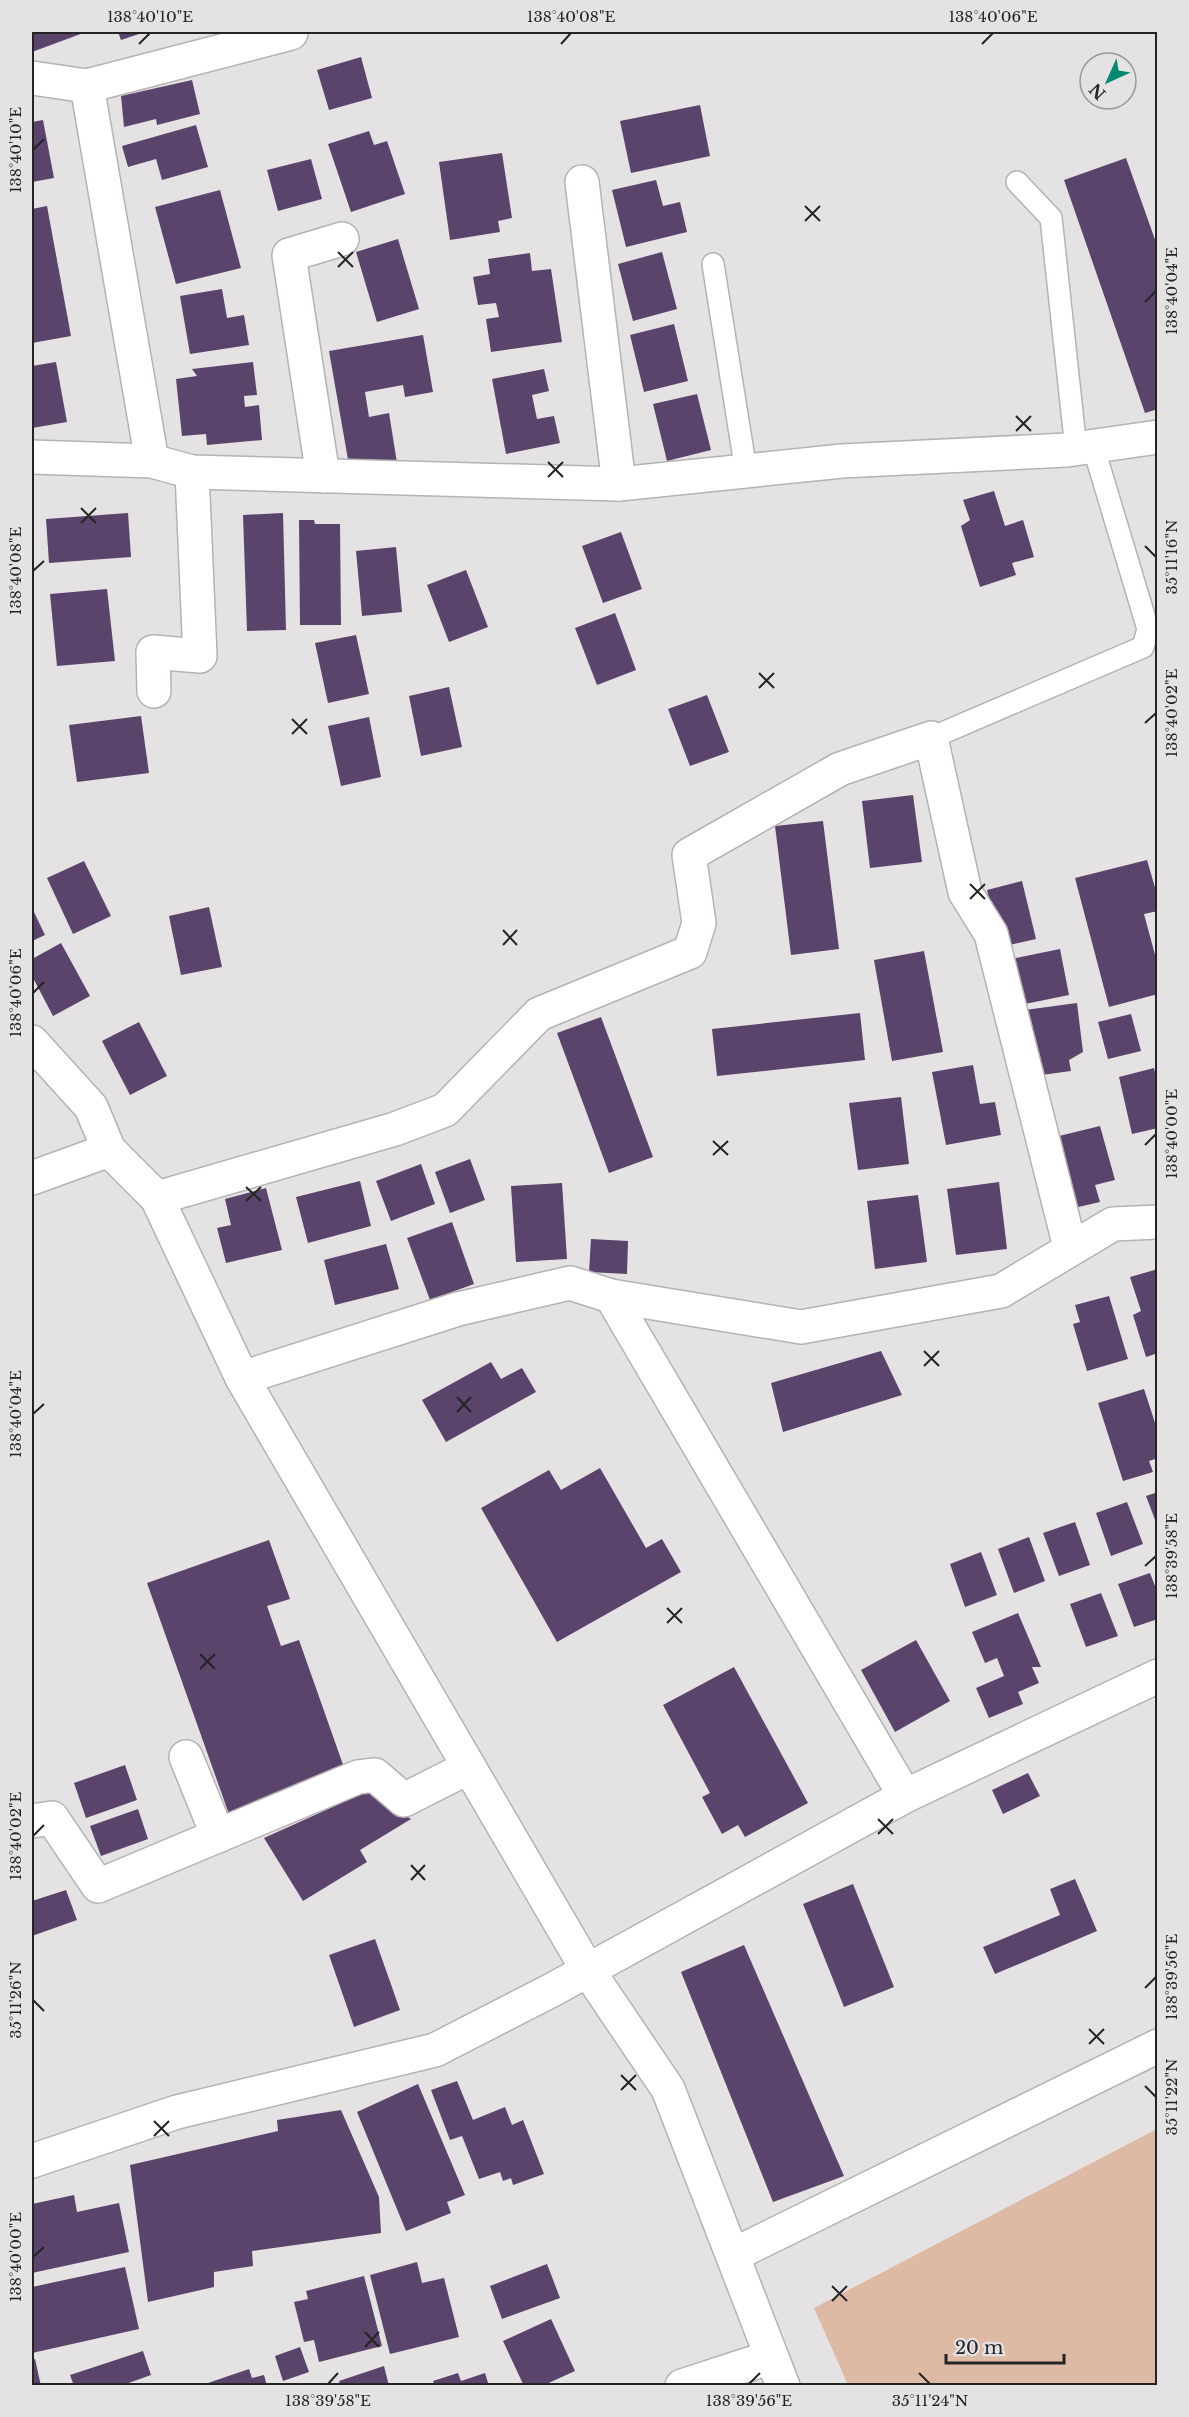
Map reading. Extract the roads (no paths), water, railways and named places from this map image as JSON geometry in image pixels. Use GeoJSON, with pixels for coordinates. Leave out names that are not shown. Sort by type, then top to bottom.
{"type":"FeatureCollection","features":[{"type":"Feature","properties":{"kind":"street"},"geometry":{"type":"LineString","coordinates":[[32,78],[87,87],[291,33]]}},
{"type":"Feature","properties":{"kind":"street"},"geometry":{"type":"LineString","coordinates":[[87,87],[152,461]]}},
{"type":"Feature","properties":{"kind":"street"},"geometry":{"type":"LineString","coordinates":[[582,182],[619,484]]}},
{"type":"Feature","properties":{"kind":"street"},"geometry":{"type":"LineString","coordinates":[[324,477],[289,255],[342,239]]}},
{"type":"Feature","properties":{"kind":"street"},"geometry":{"type":"LineString","coordinates":[[32,457],[152,461],[192,472],[619,484],[842,461],[1085,448],[1158,437]]}},
{"type":"Feature","properties":{"kind":"street"},"geometry":{"type":"LineString","coordinates":[[154,691],[153,652],[200,656],[192,472]]}},
{"type":"Feature","properties":{"kind":"street"},"geometry":{"type":"LineString","coordinates":[[157,1198],[395,1129],[445,1110],[538,1014],[690,952],[699,923],[690,855],[840,769],[931,738],[965,892],[991,934],[1070,1247]]}},
{"type":"Feature","properties":{"kind":"street"},"geometry":{"type":"LineString","coordinates":[[32,1042],[91,1107],[109,1149],[157,1198],[242,1378],[587,1969],[668,2090],[777,2371],[682,2385]]}},
{"type":"Feature","properties":{"kind":"street"},"geometry":{"type":"LineString","coordinates":[[32,1178],[109,1149]]}},
{"type":"Feature","properties":{"kind":"street"},"geometry":{"type":"LineString","coordinates":[[242,1378],[458,1309],[570,1283],[611,1296],[801,1327],[1001,1291],[1070,1247],[1113,1224],[1158,1222]]}},
{"type":"Feature","properties":{"kind":"street"},"geometry":{"type":"LineString","coordinates":[[611,1296],[905,1796]]}},
{"type":"Feature","properties":{"kind":"street"},"geometry":{"type":"LineString","coordinates":[[32,2161],[177,2112],[435,2050],[552,1990],[905,1796],[1158,1676]]}},
{"type":"Feature","properties":{"kind":"street"},"geometry":{"type":"LineString","coordinates":[[186,1757],[218,1836]]}},
{"type":"Feature","properties":{"kind":"street"},"geometry":{"type":"LineString","coordinates":[[32,1821],[52,1818],[98,1886],[358,1777],[375,1775],[404,1800],[469,1767]]}},
{"type":"Feature","properties":{"kind":"street"},"geometry":{"type":"LineString","coordinates":[[733,2255],[1158,2046]]}},
{"type":"Feature","properties":{"kind":"lane"},"geometry":{"type":"LineString","coordinates":[[931,738],[1143,648],[1148,629],[1085,448],[1050,218],[1017,182]]}},
{"type":"Feature","properties":{"kind":"lane"},"geometry":{"type":"LineString","coordinates":[[713,264],[747,471]]}}]}
